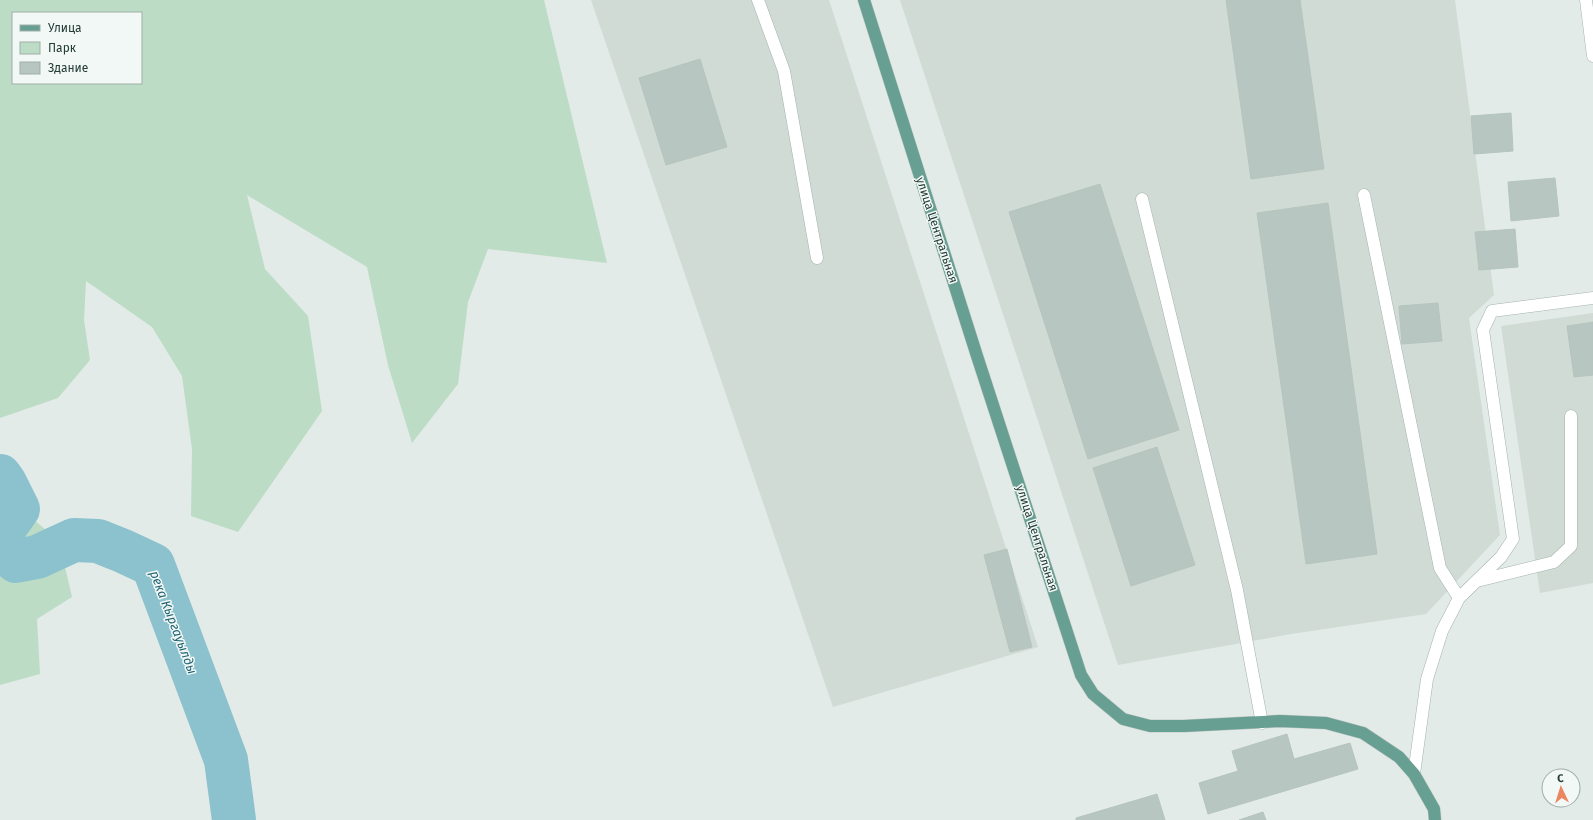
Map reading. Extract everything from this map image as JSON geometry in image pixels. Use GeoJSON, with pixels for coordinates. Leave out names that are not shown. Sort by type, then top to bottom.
{"type":"FeatureCollection","features":[{"type":"Feature","properties":{"kind":"main road","name":"улица Центральная"},"geometry":{"type":"LineString","coordinates":[[864,0],[977,356],[1082,675],[1093,694],[1123,719],[1150,726],[1184,726],[1280,721],[1326,723],[1363,733],[1400,756],[1414,774],[1434,809],[1436,820]]}},
{"type":"Feature","properties":{"kind":"street"},"geometry":{"type":"LineString","coordinates":[[758,0],[784,71],[817,258]]}},
{"type":"Feature","properties":{"kind":"street"},"geometry":{"type":"LineString","coordinates":[[1586,0],[1593,56]]}},
{"type":"Feature","properties":{"kind":"street"},"geometry":{"type":"LineString","coordinates":[[1364,195],[1440,568],[1459,598]]}},
{"type":"Feature","properties":{"kind":"street"},"geometry":{"type":"LineString","coordinates":[[1142,199],[1237,590],[1262,723]]}},
{"type":"Feature","properties":{"kind":"street"},"geometry":{"type":"LineString","coordinates":[[1414,774],[1426,679],[1442,631],[1459,598],[1501,557],[1513,539],[1482,330],[1492,312],[1593,298]]}},
{"type":"Feature","properties":{"kind":"street"},"geometry":{"type":"LineString","coordinates":[[1476,582],[1554,562],[1571,546],[1571,416]]}},
{"type":"Feature","properties":{"kind":"shaded area"},"geometry":{"type":"Polygon","coordinates":[[[591,0],[829,0],[1038,647],[833,707],[591,0]]]}},
{"type":"Feature","properties":{"kind":"shaded area"},"geometry":{"type":"Polygon","coordinates":[[[900,0],[1455,0],[1494,295],[1469,318],[1500,535],[1426,614],[1291,634],[1118,665],[900,0]]]}},
{"type":"Feature","properties":{"kind":"shaded area"},"geometry":{"type":"Polygon","coordinates":[[[1593,313],[1593,583],[1540,593],[1501,326],[1593,313]]]}},
{"type":"Feature","properties":{"kind":"green space"},"geometry":{"type":"Polygon","coordinates":[[[0,0],[544,0],[607,263],[488,249],[468,302],[458,384],[412,443],[388,365],[367,267],[247,195],[265,269],[308,316],[322,411],[238,532],[191,516],[192,449],[182,376],[152,327],[86,281],[84,320],[90,360],[58,398],[0,418],[0,0]]]}},
{"type":"Feature","properties":{"kind":"green space"},"geometry":{"type":"Polygon","coordinates":[[[11,456],[33,519],[59,541],[72,597],[37,619],[40,674],[0,685],[0,463],[11,456]]]}},
{"type":"Feature","properties":{"kind":"building"},"geometry":{"type":"Polygon","coordinates":[[[1226,0],[1300,0],[1324,169],[1251,179],[1226,0]]]}},
{"type":"Feature","properties":{"kind":"building"},"geometry":{"type":"Polygon","coordinates":[[[700,59],[727,147],[666,165],[639,78],[700,59]]]}},
{"type":"Feature","properties":{"kind":"building"},"geometry":{"type":"Polygon","coordinates":[[[1511,113],[1513,151],[1474,154],[1471,116],[1511,113]]]}},
{"type":"Feature","properties":{"kind":"building"},"geometry":{"type":"Polygon","coordinates":[[[1555,178],[1559,216],[1511,221],[1508,182],[1555,178]]]}},
{"type":"Feature","properties":{"kind":"building"},"geometry":{"type":"Polygon","coordinates":[[[1100,184],[1179,430],[1088,459],[1009,212],[1100,184]]]}},
{"type":"Feature","properties":{"kind":"building"},"geometry":{"type":"Polygon","coordinates":[[[1328,203],[1377,554],[1306,564],[1257,213],[1328,203]]]}},
{"type":"Feature","properties":{"kind":"building"},"geometry":{"type":"Polygon","coordinates":[[[1515,229],[1518,267],[1479,270],[1475,232],[1515,229]]]}},
{"type":"Feature","properties":{"kind":"building"},"geometry":{"type":"Polygon","coordinates":[[[1438,303],[1442,341],[1402,344],[1399,306],[1438,303]]]}},
{"type":"Feature","properties":{"kind":"building"},"geometry":{"type":"Polygon","coordinates":[[[1593,322],[1593,375],[1574,377],[1567,326],[1593,322]]]}},
{"type":"Feature","properties":{"kind":"building"},"geometry":{"type":"Polygon","coordinates":[[[1157,447],[1195,565],[1131,586],[1093,468],[1157,447]]]}},
{"type":"Feature","properties":{"kind":"building"},"geometry":{"type":"Polygon","coordinates":[[[1007,549],[1032,647],[1010,652],[984,555],[1007,549]]]}},
{"type":"Feature","properties":{"kind":"building"},"geometry":{"type":"Polygon","coordinates":[[[1287,734],[1294,759],[1350,743],[1358,769],[1208,814],[1199,783],[1238,771],[1232,751],[1287,734]]]}},
{"type":"Feature","properties":{"kind":"building"},"geometry":{"type":"Polygon","coordinates":[[[1157,794],[1165,820],[1076,820],[1076,818],[1157,794]]]}},
{"type":"Feature","properties":{"kind":"building"},"geometry":{"type":"Polygon","coordinates":[[[1263,812],[1266,820],[1239,820],[1263,812]]]}},
{"type":"Feature","properties":{"kind":"waterway","name":"река Кыргауылды"},"geometry":{"type":"LineString","coordinates":[[0,476],[18,509],[3,530],[4,546],[16,561],[37,557],[74,540],[98,541],[153,565],[226,760],[234,820]]}}]}
